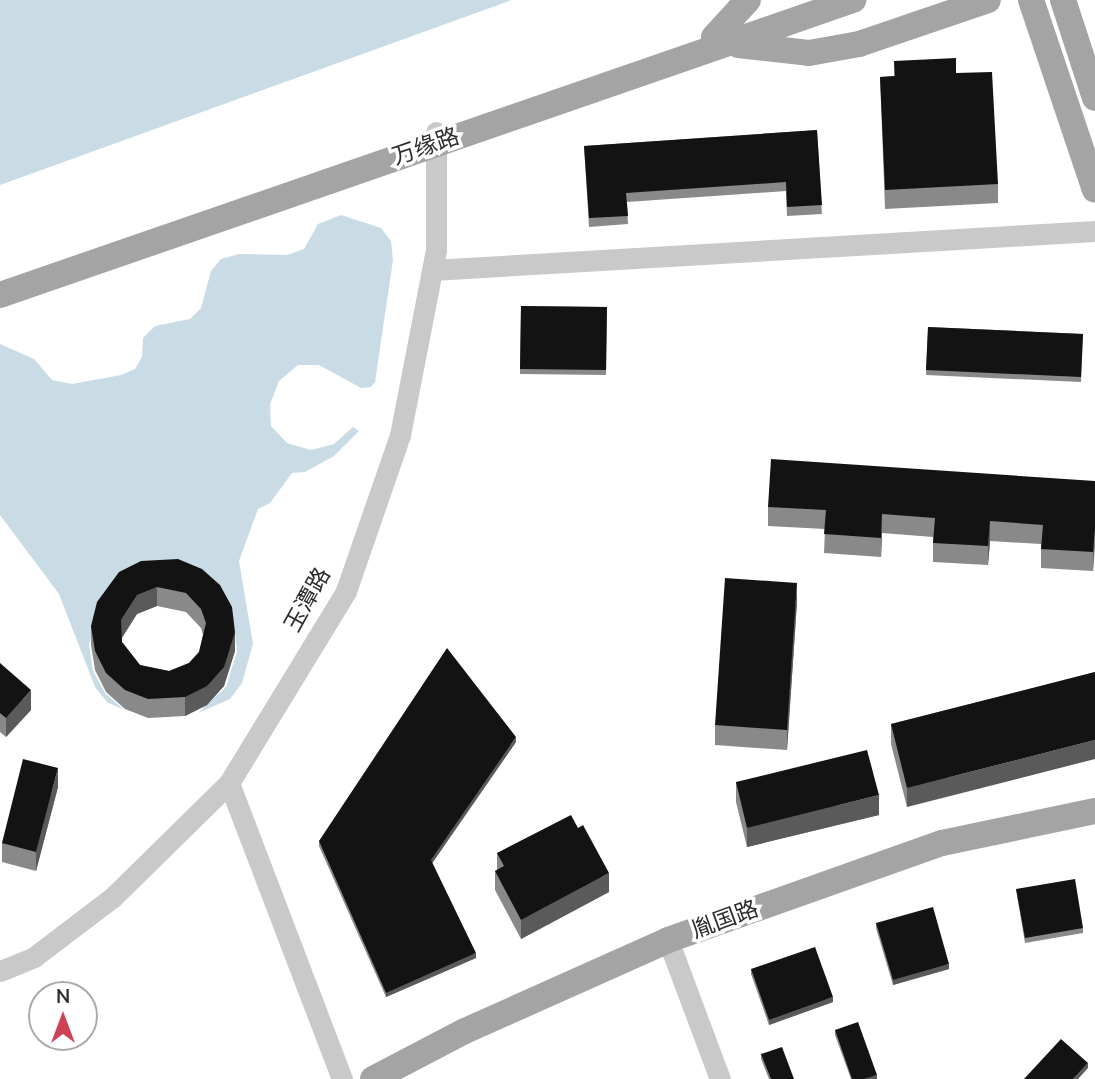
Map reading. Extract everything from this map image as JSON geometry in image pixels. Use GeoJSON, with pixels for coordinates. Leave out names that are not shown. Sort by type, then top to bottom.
{"type":"FeatureCollection","features":[{"type":"Feature","properties":{"kind":"main road"},"geometry":{"type":"LineString","coordinates":[[748,0],[722,40],[822,51],[859,44],[988,0]]}},
{"type":"Feature","properties":{"kind":"main road","name":"万缘路"},"geometry":{"type":"LineString","coordinates":[[722,40],[807,0]]}},
{"type":"Feature","properties":{"kind":"main road"},"geometry":{"type":"LineString","coordinates":[[848,2],[844,24],[854,33],[867,35],[969,0]]}},
{"type":"Feature","properties":{"kind":"main road"},"geometry":{"type":"LineString","coordinates":[[1031,0],[1095,190]]}},
{"type":"Feature","properties":{"kind":"main road"},"geometry":{"type":"LineString","coordinates":[[1063,0],[1095,98]]}},
{"type":"Feature","properties":{"kind":"main road","name":"万缘路"},"geometry":{"type":"LineString","coordinates":[[0,282],[722,40],[848,2]]}},
{"type":"Feature","properties":{"kind":"main road","name":"万缘路"},"geometry":{"type":"LineString","coordinates":[[0,295],[436,138]]}},
{"type":"Feature","properties":{"kind":"main road","name":"胤国路"},"geometry":{"type":"LineString","coordinates":[[373,1079],[465,1031],[668,940],[942,843],[1095,811]]}},
{"type":"Feature","properties":{"kind":"street","name":"玉潭路"},"geometry":{"type":"LineString","coordinates":[[0,971],[34,957],[113,897],[229,783],[346,591],[400,435],[432,270],[436,138]]}},
{"type":"Feature","properties":{"kind":"street"},"geometry":{"type":"LineString","coordinates":[[432,270],[1095,231]]}},
{"type":"Feature","properties":{"kind":"street"},"geometry":{"type":"LineString","coordinates":[[229,783],[342,1079]]}},
{"type":"Feature","properties":{"kind":"street"},"geometry":{"type":"LineString","coordinates":[[668,940],[720,1079]]}},
{"type":"Feature","properties":{"kind":"water"},"geometry":{"type":"Polygon","coordinates":[[[0,0],[512,0],[0,185],[0,0]]]}},
{"type":"Feature","properties":{"kind":"water"},"geometry":{"type":"Polygon","coordinates":[[[341,215],[381,228],[391,241],[393,260],[375,382],[371,387],[361,388],[319,365],[298,365],[279,381],[270,404],[271,426],[287,443],[311,450],[334,444],[353,427],[359,431],[334,456],[305,472],[292,473],[270,503],[258,509],[239,561],[253,644],[242,683],[230,699],[198,713],[226,687],[237,651],[234,626],[203,586],[95,620],[89,645],[93,671],[105,693],[124,710],[107,702],[95,687],[59,594],[0,515],[0,344],[34,359],[52,380],[72,384],[121,375],[135,369],[142,357],[143,338],[155,326],[190,319],[201,308],[211,271],[221,259],[239,254],[287,255],[304,249],[318,224],[341,215]]]}},
{"type":"Feature","properties":{"kind":"building"},"geometry":{"type":"Polygon","coordinates":[[[956,58],[956,73],[992,72],[998,184],[885,190],[880,77],[895,76],[894,61],[956,58]]]}},
{"type":"Feature","properties":{"kind":"building"},"geometry":{"type":"Polygon","coordinates":[[[817,130],[822,205],[787,207],[786,182],[626,193],[628,216],[589,218],[584,146],[817,130]]]}},
{"type":"Feature","properties":{"kind":"building"},"geometry":{"type":"Polygon","coordinates":[[[521,306],[607,307],[606,370],[520,369],[521,306]]]}},
{"type":"Feature","properties":{"kind":"building"},"geometry":{"type":"Polygon","coordinates":[[[928,327],[1083,334],[1081,377],[926,370],[928,327]]]}},
{"type":"Feature","properties":{"kind":"building"},"geometry":{"type":"Polygon","coordinates":[[[771,459],[1095,481],[1093,552],[1041,549],[1043,525],[990,521],[988,546],[933,543],[935,518],[882,514],[881,538],[824,534],[826,510],[768,507],[771,459]]]}},
{"type":"Feature","properties":{"kind":"building"},"geometry":{"type":"Polygon","coordinates":[[[178,559],[202,569],[220,585],[232,607],[235,632],[224,667],[207,686],[185,697],[148,699],[125,690],[106,673],[95,651],[91,626],[97,602],[119,572],[141,561],[178,559]],[[157,587],[137,595],[121,620],[122,642],[140,665],[169,671],[189,663],[199,652],[206,623],[201,609],[186,593],[157,587]]]}},
{"type":"Feature","properties":{"kind":"building"},"geometry":{"type":"Polygon","coordinates":[[[725,578],[797,583],[787,730],[715,725],[725,578]]]}},
{"type":"Feature","properties":{"kind":"building"},"geometry":{"type":"Polygon","coordinates":[[[447,648],[516,737],[431,860],[476,953],[386,993],[319,841],[447,648]]]}},
{"type":"Feature","properties":{"kind":"building"},"geometry":{"type":"Polygon","coordinates":[[[0,663],[31,690],[6,718],[0,713],[0,663]]]}},
{"type":"Feature","properties":{"kind":"building"},"geometry":{"type":"Polygon","coordinates":[[[1095,672],[1095,740],[907,788],[891,724],[1095,672]]]}},
{"type":"Feature","properties":{"kind":"building"},"geometry":{"type":"Polygon","coordinates":[[[867,750],[879,795],[747,828],[736,782],[867,750]]]}},
{"type":"Feature","properties":{"kind":"building"},"geometry":{"type":"Polygon","coordinates":[[[23,759],[58,768],[36,852],[2,843],[23,759]]]}},
{"type":"Feature","properties":{"kind":"building"},"geometry":{"type":"Polygon","coordinates":[[[571,815],[578,828],[583,825],[609,873],[521,920],[495,871],[504,866],[497,853],[571,815]]]}},
{"type":"Feature","properties":{"kind":"building"},"geometry":{"type":"Polygon","coordinates":[[[1075,879],[1083,928],[1025,938],[1016,889],[1075,879]]]}},
{"type":"Feature","properties":{"kind":"building"},"geometry":{"type":"Polygon","coordinates":[[[933,907],[949,964],[893,980],[876,923],[933,907]]]}},
{"type":"Feature","properties":{"kind":"building"},"geometry":{"type":"Polygon","coordinates":[[[815,947],[833,997],[769,1020],[751,969],[815,947]]]}},
{"type":"Feature","properties":{"kind":"building"},"geometry":{"type":"Polygon","coordinates":[[[858,1022],[877,1075],[852,1079],[835,1030],[858,1022]]]}},
{"type":"Feature","properties":{"kind":"building"},"geometry":{"type":"Polygon","coordinates":[[[1061,1039],[1088,1063],[1073,1079],[1024,1079],[1061,1039]]]}},
{"type":"Feature","properties":{"kind":"building"},"geometry":{"type":"Polygon","coordinates":[[[782,1047],[794,1079],[771,1079],[761,1054],[782,1047]]]}}]}
